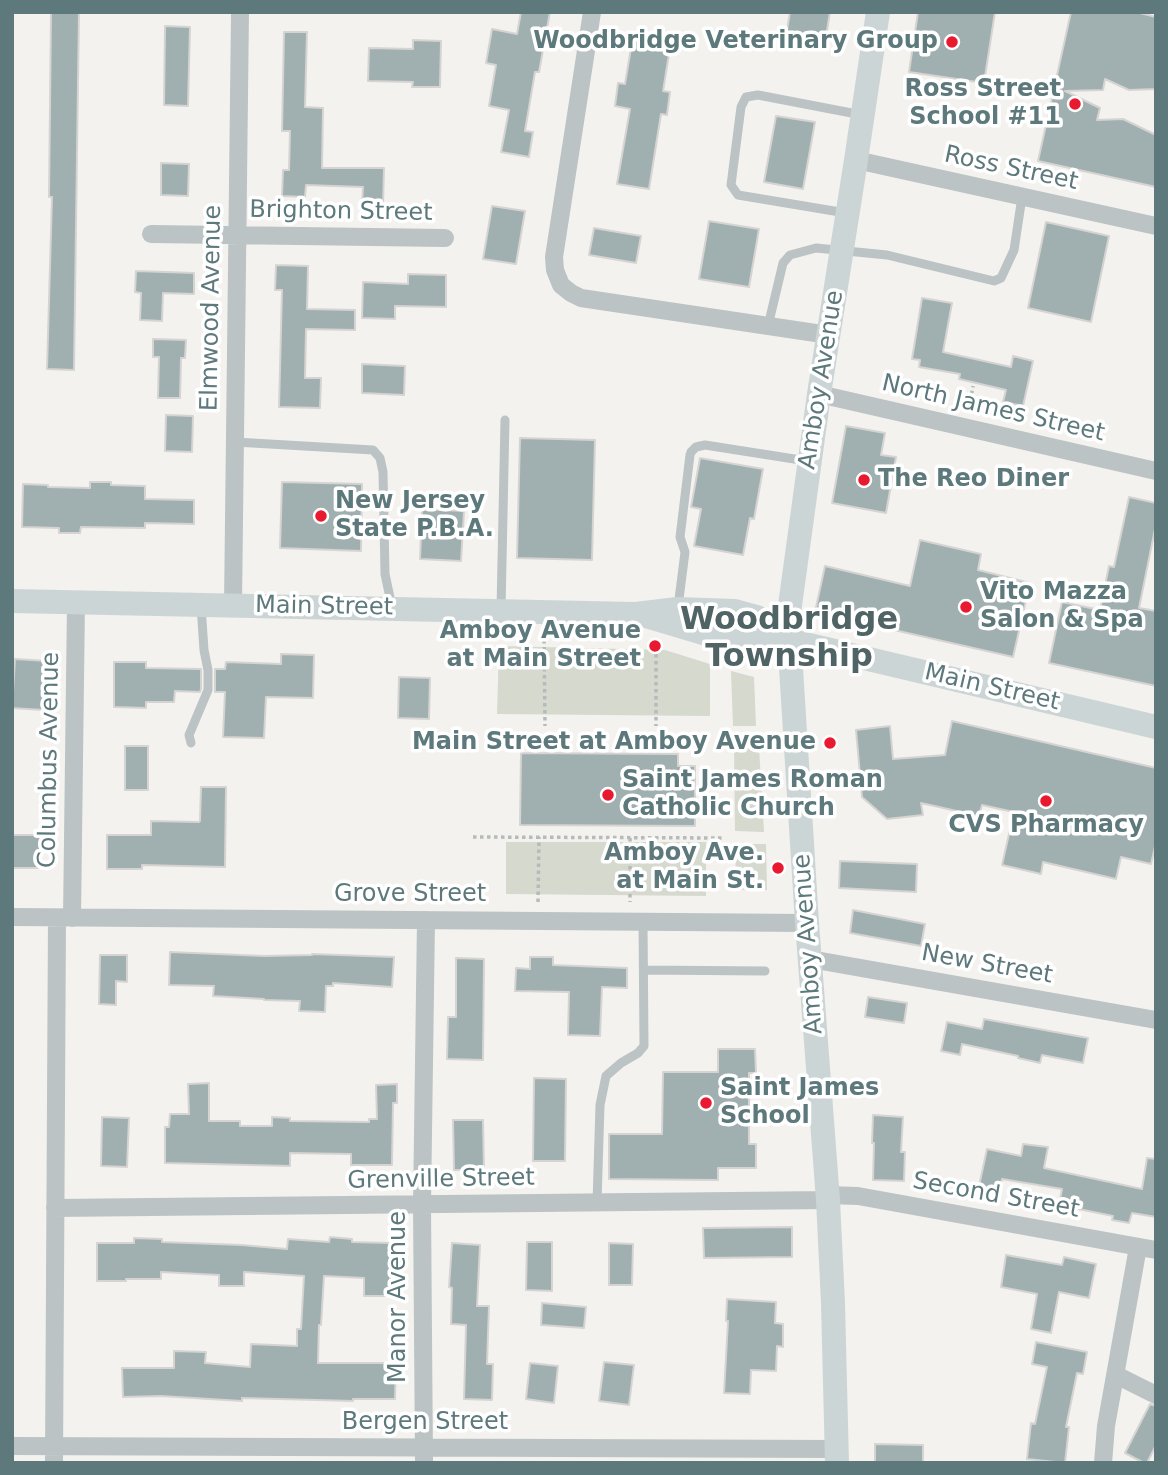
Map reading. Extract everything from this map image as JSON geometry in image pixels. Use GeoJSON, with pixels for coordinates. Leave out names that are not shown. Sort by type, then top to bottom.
{"type":"FeatureCollection","features":[{"type":"Feature","properties":{"kind":"main road","name":"Amboy Avenue"},"geometry":{"type":"LineString","coordinates":[[837,1456],[827,1198],[788,639],[790,600],[819,394],[878,12]]}},
{"type":"Feature","properties":{"kind":"main road","name":"Main Street"},"geometry":{"type":"LineString","coordinates":[[12,601],[656,614],[735,611],[757,617],[788,639],[1156,727]]}},
{"type":"Feature","properties":{"kind":"street","name":"Elmwood Avenue"},"geometry":{"type":"LineString","coordinates":[[233,605],[240,12]]}},
{"type":"Feature","properties":{"kind":"street"},"geometry":{"type":"LineString","coordinates":[[592,12],[554,257],[555,270],[561,285],[581,298],[829,335]]}},
{"type":"Feature","properties":{"kind":"street","name":"Ross Street"},"geometry":{"type":"LineString","coordinates":[[856,160],[1156,226]]}},
{"type":"Feature","properties":{"kind":"street","name":"Brighton Street"},"geometry":{"type":"LineString","coordinates":[[151,233],[445,238]]}},
{"type":"Feature","properties":{"kind":"street","name":"North James Street"},"geometry":{"type":"LineString","coordinates":[[819,394],[1156,471]]}},
{"type":"Feature","properties":{"kind":"street","name":"Columbus Avenue"},"geometry":{"type":"LineString","coordinates":[[54,1455],[55,1208],[76,602]]}},
{"type":"Feature","properties":{"kind":"street","name":"Grove Street"},"geometry":{"type":"LineString","coordinates":[[12,917],[807,923]]}},
{"type":"Feature","properties":{"kind":"street","name":"Manor Avenue"},"geometry":{"type":"LineString","coordinates":[[424,1455],[422,1204],[426,920]]}},
{"type":"Feature","properties":{"kind":"street","name":"New Street"},"geometry":{"type":"LineString","coordinates":[[810,959],[1156,1020]]}},
{"type":"Feature","properties":{"kind":"street","name":"Second Street"},"geometry":{"type":"LineString","coordinates":[[827,1198],[858,1196],[1147,1249]]}},
{"type":"Feature","properties":{"kind":"street","name":"Grenville Street"},"geometry":{"type":"LineString","coordinates":[[55,1208],[827,1198]]}},
{"type":"Feature","properties":{"kind":"street"},"geometry":{"type":"LineString","coordinates":[[1102,1463],[1116,1375],[1147,1249]]}},
{"type":"Feature","properties":{"kind":"street"},"geometry":{"type":"LineString","coordinates":[[1116,1375],[1156,1395]]}},
{"type":"Feature","properties":{"kind":"street","name":"Bergen Street"},"geometry":{"type":"LineString","coordinates":[[12,1447],[54,1455],[837,1456]]}},
{"type":"Feature","properties":{"kind":"lane"},"geometry":{"type":"LineString","coordinates":[[848,213],[738,195],[731,185],[741,107],[746,97],[758,95],[863,115]]}},
{"type":"Feature","properties":{"kind":"lane"},"geometry":{"type":"LineString","coordinates":[[768,326],[783,263],[790,255],[816,248],[887,255],[994,281],[1001,278],[1014,250],[1022,197]]}},
{"type":"Feature","properties":{"kind":"lane"},"geometry":{"type":"LineString","coordinates":[[501,611],[505,421]]}},
{"type":"Feature","properties":{"kind":"lane"},"geometry":{"type":"LineString","coordinates":[[235,442],[373,450],[380,458],[383,472],[384,574],[393,609]]}},
{"type":"Feature","properties":{"kind":"lane"},"geometry":{"type":"LineString","coordinates":[[656,614],[685,552],[680,537],[690,455],[696,447],[705,445],[810,461]]}},
{"type":"Feature","properties":{"kind":"lane"},"geometry":{"type":"LineString","coordinates":[[191,743],[189,735],[208,690],[201,605]]}},
{"type":"Feature","properties":{"kind":"lane"},"geometry":{"type":"LineString","coordinates":[[597,1203],[600,1105],[606,1076],[644,1046],[644,970],[636,921]]}},
{"type":"Feature","properties":{"kind":"lane"},"geometry":{"type":"LineString","coordinates":[[644,970],[765,971]]}},
{"type":"Feature","properties":{"kind":"path"},"geometry":{"type":"LineString","coordinates":[[544,612],[545,726]]}},
{"type":"Feature","properties":{"kind":"path"},"geometry":{"type":"LineString","coordinates":[[656,614],[656,726]]}},
{"type":"Feature","properties":{"kind":"path"},"geometry":{"type":"LineString","coordinates":[[472,837],[724,838]]}},
{"type":"Feature","properties":{"kind":"path"},"geometry":{"type":"LineString","coordinates":[[538,921],[539,837]]}},
{"type":"Feature","properties":{"kind":"path"},"geometry":{"type":"LineString","coordinates":[[630,838],[636,921]]}},
{"type":"Feature","properties":{"kind":"shaded area"},"geometry":{"type":"Polygon","coordinates":[[[499,646],[665,650],[710,664],[710,716],[497,714],[499,646]]]}},
{"type":"Feature","properties":{"kind":"shaded area"},"geometry":{"type":"Polygon","coordinates":[[[731,671],[754,677],[756,726],[733,726],[731,671]]]}},
{"type":"Feature","properties":{"kind":"shaded area"},"geometry":{"type":"Polygon","coordinates":[[[734,746],[759,747],[764,832],[735,831],[734,746]]]}},
{"type":"Feature","properties":{"kind":"shaded area"},"geometry":{"type":"Polygon","coordinates":[[[506,842],[706,842],[706,896],[506,894],[506,842]]]}},
{"type":"Feature","properties":{"kind":"shaded area"},"geometry":{"type":"Polygon","coordinates":[[[736,844],[766,844],[767,890],[735,890],[736,844]]]}},
{"type":"Feature","properties":{"kind":"building"},"geometry":{"type":"Polygon","coordinates":[[[51,12],[79,12],[74,370],[47,369],[52,197],[49,197],[51,12]]]}},
{"type":"Feature","properties":{"kind":"building"},"geometry":{"type":"Polygon","coordinates":[[[521,12],[550,12],[539,72],[535,72],[525,131],[533,132],[529,157],[501,152],[509,110],[489,106],[496,65],[486,63],[492,29],[517,34],[521,12]]]}},
{"type":"Feature","properties":{"kind":"building"},"geometry":{"type":"Polygon","coordinates":[[[790,12],[830,12],[825,43],[786,36],[790,12]]]}},
{"type":"Feature","properties":{"kind":"building","name":"Woodbridge Veterinary Group"},"geometry":{"type":"Polygon","coordinates":[[[918,12],[995,12],[984,83],[909,72],[918,12]]]}},
{"type":"Feature","properties":{"kind":"building","name":"Ross Street School #11"},"geometry":{"type":"Polygon","coordinates":[[[1071,12],[1136,12],[1156,17],[1156,89],[1129,90],[1105,79],[1103,90],[1065,91],[1100,108],[1097,120],[1123,119],[1156,135],[1156,187],[1038,161],[1071,12]]]}},
{"type":"Feature","properties":{"kind":"building"},"geometry":{"type":"Polygon","coordinates":[[[165,26],[190,27],[188,106],[164,105],[165,26]]]}},
{"type":"Feature","properties":{"kind":"building"},"geometry":{"type":"Polygon","coordinates":[[[284,32],[307,32],[305,107],[323,108],[322,168],[384,168],[383,206],[362,206],[363,187],[306,185],[305,197],[282,196],[283,170],[289,170],[290,131],[282,131],[284,32]]]}},
{"type":"Feature","properties":{"kind":"building"},"geometry":{"type":"Polygon","coordinates":[[[633,36],[671,42],[663,91],[670,92],[667,115],[661,114],[649,189],[617,184],[630,109],[615,106],[618,83],[625,84],[633,36]]]}},
{"type":"Feature","properties":{"kind":"building"},"geometry":{"type":"Polygon","coordinates":[[[413,40],[441,41],[440,87],[412,87],[413,82],[368,81],[369,48],[413,49],[413,40]]]}},
{"type":"Feature","properties":{"kind":"building"},"geometry":{"type":"Polygon","coordinates":[[[776,116],[815,122],[803,189],[764,182],[776,116]]]}},
{"type":"Feature","properties":{"kind":"building"},"geometry":{"type":"Polygon","coordinates":[[[161,163],[189,164],[188,196],[161,195],[161,163]]]}},
{"type":"Feature","properties":{"kind":"building"},"geometry":{"type":"Polygon","coordinates":[[[492,206],[525,211],[516,264],[483,259],[492,206]]]}},
{"type":"Feature","properties":{"kind":"building"},"geometry":{"type":"Polygon","coordinates":[[[709,221],[759,229],[749,287],[699,279],[709,221]]]}},
{"type":"Feature","properties":{"kind":"building"},"geometry":{"type":"Polygon","coordinates":[[[1046,222],[1109,236],[1091,322],[1028,308],[1046,222]]]}},
{"type":"Feature","properties":{"kind":"building"},"geometry":{"type":"Polygon","coordinates":[[[594,228],[641,236],[636,263],[589,255],[594,228]]]}},
{"type":"Feature","properties":{"kind":"building"},"geometry":{"type":"Polygon","coordinates":[[[276,265],[308,266],[307,309],[355,310],[355,330],[306,329],[305,378],[321,378],[320,408],[279,407],[282,290],[275,290],[276,265]]]}},
{"type":"Feature","properties":{"kind":"building"},"geometry":{"type":"Polygon","coordinates":[[[136,271],[194,273],[194,294],[163,293],[162,321],[140,320],[141,293],[135,292],[136,271]]]}},
{"type":"Feature","properties":{"kind":"building"},"geometry":{"type":"Polygon","coordinates":[[[408,274],[446,275],[446,307],[395,306],[395,319],[362,318],[363,282],[408,284],[408,274]]]}},
{"type":"Feature","properties":{"kind":"building"},"geometry":{"type":"Polygon","coordinates":[[[922,298],[952,303],[943,352],[1011,367],[1013,356],[1033,361],[1023,406],[1003,402],[1006,390],[959,379],[960,374],[919,367],[920,360],[912,359],[922,298]]]}},
{"type":"Feature","properties":{"kind":"building"},"geometry":{"type":"Polygon","coordinates":[[[153,339],[186,340],[185,358],[181,358],[180,398],[158,398],[159,357],[153,357],[153,339]]]}},
{"type":"Feature","properties":{"kind":"building"},"geometry":{"type":"Polygon","coordinates":[[[362,364],[405,366],[404,395],[362,393],[362,364]]]}},
{"type":"Feature","properties":{"kind":"building"},"geometry":{"type":"Polygon","coordinates":[[[166,415],[193,416],[192,452],[165,451],[166,415]]]}},
{"type":"Feature","properties":{"kind":"building","name":"The Reo Diner"},"geometry":{"type":"Polygon","coordinates":[[[846,426],[885,433],[881,455],[896,457],[886,513],[832,503],[846,426]]]}},
{"type":"Feature","properties":{"kind":"building"},"geometry":{"type":"Polygon","coordinates":[[[520,438],[595,440],[592,560],[517,558],[520,438]]]}},
{"type":"Feature","properties":{"kind":"building"},"geometry":{"type":"Polygon","coordinates":[[[700,458],[763,469],[754,519],[750,518],[743,555],[694,546],[701,509],[691,507],[700,458]]]}},
{"type":"Feature","properties":{"kind":"building"},"geometry":{"type":"Polygon","coordinates":[[[90,482],[145,486],[145,499],[194,500],[194,524],[145,523],[145,528],[81,527],[80,533],[59,533],[59,528],[22,527],[23,484],[90,488],[90,482]]]}},
{"type":"Feature","properties":{"kind":"building","name":"New Jersey State P.B.A."},"geometry":{"type":"Polygon","coordinates":[[[282,482],[362,484],[361,551],[280,548],[282,482]]]}},
{"type":"Feature","properties":{"kind":"building"},"geometry":{"type":"Polygon","coordinates":[[[1129,497],[1156,503],[1156,524],[1139,608],[1156,611],[1156,686],[1049,663],[1062,602],[1100,610],[1109,566],[1114,567],[1129,497]]]}},
{"type":"Feature","properties":{"kind":"building"},"geometry":{"type":"Polygon","coordinates":[[[422,509],[464,511],[461,561],[420,559],[422,509]]]}},
{"type":"Feature","properties":{"kind":"building"},"geometry":{"type":"Polygon","coordinates":[[[920,540],[981,554],[978,570],[1030,583],[1013,657],[815,612],[825,566],[910,586],[920,540]]]}},
{"type":"Feature","properties":{"kind":"building"},"geometry":{"type":"Polygon","coordinates":[[[281,654],[314,655],[313,698],[266,697],[264,738],[223,737],[225,692],[215,692],[215,669],[225,669],[226,662],[281,664],[281,654]]]}},
{"type":"Feature","properties":{"kind":"building"},"geometry":{"type":"Polygon","coordinates":[[[15,659],[47,661],[43,710],[12,708],[15,659]]]}},
{"type":"Feature","properties":{"kind":"building"},"geometry":{"type":"Polygon","coordinates":[[[114,662],[146,662],[146,668],[201,669],[201,689],[200,692],[175,691],[174,702],[146,702],[146,708],[114,707],[114,662]]]}},
{"type":"Feature","properties":{"kind":"building"},"geometry":{"type":"Polygon","coordinates":[[[399,677],[430,678],[429,719],[398,718],[399,677]]]}},
{"type":"Feature","properties":{"kind":"building"},"geometry":{"type":"Polygon","coordinates":[[[952,721],[1156,768],[1156,842],[1151,864],[1121,857],[1116,879],[1043,862],[1041,874],[1002,865],[1014,812],[982,805],[979,816],[921,803],[923,815],[887,819],[862,797],[856,730],[890,726],[893,759],[945,755],[952,721]]]}},
{"type":"Feature","properties":{"kind":"building"},"geometry":{"type":"Polygon","coordinates":[[[125,746],[148,746],[148,790],[125,790],[125,746]]]}},
{"type":"Feature","properties":{"kind":"building","name":"Saint James Roman Catholic Church"},"geometry":{"type":"Polygon","coordinates":[[[521,753],[678,754],[678,766],[695,766],[695,826],[520,825],[521,753]]]}},
{"type":"Feature","properties":{"kind":"building"},"geometry":{"type":"Polygon","coordinates":[[[201,787],[226,787],[225,867],[142,865],[142,869],[107,869],[107,835],[151,835],[151,821],[199,822],[201,787]]]}},
{"type":"Feature","properties":{"kind":"building"},"geometry":{"type":"Polygon","coordinates":[[[13,835],[41,835],[41,868],[12,868],[13,835]]]}},
{"type":"Feature","properties":{"kind":"building"},"geometry":{"type":"Polygon","coordinates":[[[840,861],[917,864],[916,892],[839,888],[840,861]]]}},
{"type":"Feature","properties":{"kind":"building"},"geometry":{"type":"Polygon","coordinates":[[[853,910],[925,924],[921,946],[850,933],[853,910]]]}},
{"type":"Feature","properties":{"kind":"building"},"geometry":{"type":"Polygon","coordinates":[[[170,952],[394,957],[392,987],[333,983],[333,986],[326,986],[325,1012],[299,1011],[300,1001],[213,996],[214,986],[169,985],[170,952]]]}},
{"type":"Feature","properties":{"kind":"building"},"geometry":{"type":"Polygon","coordinates":[[[100,955],[127,955],[127,982],[116,981],[116,1005],[99,1004],[100,955]]]}},
{"type":"Feature","properties":{"kind":"building"},"geometry":{"type":"Polygon","coordinates":[[[530,957],[553,957],[553,965],[627,968],[627,988],[602,987],[600,1036],[568,1035],[569,992],[515,991],[516,968],[530,969],[530,957]]]}},
{"type":"Feature","properties":{"kind":"building"},"geometry":{"type":"Polygon","coordinates":[[[456,958],[484,959],[483,1060],[447,1059],[448,1017],[456,1017],[456,958]]]}},
{"type":"Feature","properties":{"kind":"building"},"geometry":{"type":"Polygon","coordinates":[[[868,997],[907,1003],[904,1023],[865,1017],[868,997]]]}},
{"type":"Feature","properties":{"kind":"building"},"geometry":{"type":"Polygon","coordinates":[[[984,1019],[1088,1038],[1083,1063],[1042,1055],[1040,1063],[962,1044],[960,1055],[941,1051],[947,1022],[982,1029],[984,1019]]]}},
{"type":"Feature","properties":{"kind":"building","name":"Saint James School"},"geometry":{"type":"Polygon","coordinates":[[[718,1049],[755,1049],[756,1073],[749,1073],[749,1144],[756,1144],[756,1168],[718,1168],[718,1180],[609,1179],[609,1134],[662,1134],[663,1072],[718,1072],[718,1049]]]}},
{"type":"Feature","properties":{"kind":"building"},"geometry":{"type":"Polygon","coordinates":[[[534,1078],[566,1079],[565,1161],[533,1161],[534,1078]]]}},
{"type":"Feature","properties":{"kind":"building"},"geometry":{"type":"Polygon","coordinates":[[[209,1083],[209,1121],[240,1121],[240,1126],[272,1126],[272,1117],[290,1118],[290,1121],[369,1122],[369,1119],[377,1119],[376,1085],[397,1084],[397,1103],[393,1103],[392,1165],[351,1165],[351,1154],[290,1153],[290,1166],[165,1163],[165,1127],[169,1127],[170,1114],[189,1114],[188,1084],[209,1083]]]}},
{"type":"Feature","properties":{"kind":"building"},"geometry":{"type":"Polygon","coordinates":[[[873,1115],[903,1117],[901,1152],[905,1152],[904,1181],[873,1180],[873,1115]]]}},
{"type":"Feature","properties":{"kind":"building"},"geometry":{"type":"Polygon","coordinates":[[[102,1117],[129,1118],[127,1167],[101,1166],[102,1117]]]}},
{"type":"Feature","properties":{"kind":"building"},"geometry":{"type":"Polygon","coordinates":[[[453,1120],[483,1120],[484,1170],[454,1170],[453,1120]]]}},
{"type":"Feature","properties":{"kind":"building"},"geometry":{"type":"Polygon","coordinates":[[[1023,1144],[1048,1147],[1044,1168],[1142,1189],[1147,1158],[1156,1159],[1156,1217],[1132,1213],[1129,1223],[1112,1220],[1113,1216],[1059,1205],[1062,1189],[1002,1179],[999,1195],[978,1191],[987,1149],[1021,1156],[1023,1144]]]}},
{"type":"Feature","properties":{"kind":"building"},"geometry":{"type":"Polygon","coordinates":[[[792,1227],[792,1257],[704,1258],[703,1228],[792,1227]]]}},
{"type":"Feature","properties":{"kind":"building"},"geometry":{"type":"Polygon","coordinates":[[[330,1237],[352,1239],[352,1242],[390,1243],[390,1296],[364,1296],[364,1278],[324,1276],[318,1363],[396,1363],[395,1399],[353,1401],[242,1398],[242,1401],[161,1396],[123,1397],[122,1368],[174,1368],[174,1351],[206,1352],[205,1363],[250,1367],[251,1344],[297,1346],[297,1329],[301,1329],[304,1276],[244,1272],[244,1286],[219,1286],[219,1275],[161,1272],[161,1279],[97,1281],[97,1243],[134,1243],[134,1238],[287,1249],[288,1239],[329,1242],[330,1237]]]}},
{"type":"Feature","properties":{"kind":"building"},"geometry":{"type":"Polygon","coordinates":[[[527,1242],[552,1242],[552,1291],[526,1290],[527,1242]]]}},
{"type":"Feature","properties":{"kind":"building"},"geometry":{"type":"Polygon","coordinates":[[[452,1243],[480,1245],[477,1306],[489,1306],[487,1364],[493,1364],[492,1400],[464,1399],[466,1325],[451,1324],[452,1288],[449,1287],[452,1243]]]}},
{"type":"Feature","properties":{"kind":"building"},"geometry":{"type":"Polygon","coordinates":[[[609,1243],[633,1244],[632,1285],[609,1285],[609,1243]]]}},
{"type":"Feature","properties":{"kind":"building"},"geometry":{"type":"Polygon","coordinates":[[[1006,1255],[1062,1265],[1064,1257],[1096,1264],[1089,1298],[1059,1292],[1051,1333],[1031,1329],[1037,1294],[1001,1287],[1006,1255]]]}},
{"type":"Feature","properties":{"kind":"building"},"geometry":{"type":"Polygon","coordinates":[[[727,1299],[776,1302],[775,1323],[783,1324],[783,1347],[777,1346],[776,1371],[751,1370],[750,1394],[724,1393],[727,1299]]]}},
{"type":"Feature","properties":{"kind":"building"},"geometry":{"type":"Polygon","coordinates":[[[542,1303],[586,1307],[584,1328],[541,1325],[542,1303]]]}},
{"type":"Feature","properties":{"kind":"building"},"geometry":{"type":"Polygon","coordinates":[[[1036,1342],[1087,1352],[1083,1374],[1077,1373],[1066,1427],[1069,1427],[1065,1463],[1027,1459],[1031,1423],[1035,1424],[1047,1367],[1032,1364],[1036,1342]]]}},
{"type":"Feature","properties":{"kind":"building"},"geometry":{"type":"Polygon","coordinates":[[[604,1362],[634,1365],[629,1405],[599,1401],[604,1362]]]}},
{"type":"Feature","properties":{"kind":"building"},"geometry":{"type":"Polygon","coordinates":[[[530,1363],[558,1366],[554,1403],[526,1399],[530,1363]]]}},
{"type":"Feature","properties":{"kind":"building"},"geometry":{"type":"Polygon","coordinates":[[[1150,1404],[1156,1406],[1156,1445],[1147,1463],[1144,1463],[1125,1453],[1150,1404]]]}},
{"type":"Feature","properties":{"kind":"building"},"geometry":{"type":"Polygon","coordinates":[[[875,1444],[923,1445],[923,1463],[875,1463],[875,1444]]]}},
{"type":"Feature","properties":{"kind":"place","name":"Woodbridge Veterinary Group"},"geometry":{"type":"Point","coordinates":[952,42]}},
{"type":"Feature","properties":{"kind":"place","name":"Ross Street School #11"},"geometry":{"type":"Point","coordinates":[1075,104]}},
{"type":"Feature","properties":{"kind":"place","name":"The Reo Diner"},"geometry":{"type":"Point","coordinates":[864,480]}},
{"type":"Feature","properties":{"kind":"place","name":"New Jersey State P.B.A."},"geometry":{"type":"Point","coordinates":[321,516]}},
{"type":"Feature","properties":{"kind":"place","name":"Vito Mazza Salon & Spa"},"geometry":{"type":"Point","coordinates":[966,607]}},
{"type":"Feature","properties":{"kind":"place","name":"Amboy Avenue at Main Street"},"geometry":{"type":"Point","coordinates":[655,646]}},
{"type":"Feature","properties":{"kind":"place","name":"Main Street at Amboy Avenue"},"geometry":{"type":"Point","coordinates":[830,743]}},
{"type":"Feature","properties":{"kind":"place","name":"Saint James Roman Catholic Church"},"geometry":{"type":"Point","coordinates":[608,795]}},
{"type":"Feature","properties":{"kind":"place","name":"CVS Pharmacy"},"geometry":{"type":"Point","coordinates":[1046,801]}},
{"type":"Feature","properties":{"kind":"place","name":"Amboy Ave. at Main St."},"geometry":{"type":"Point","coordinates":[778,868]}},
{"type":"Feature","properties":{"kind":"place","name":"Saint James School"},"geometry":{"type":"Point","coordinates":[706,1103]}},
{"type":"Feature","properties":{"kind":"district","name":"Woodbridge Township"},"geometry":{"type":"Point","coordinates":[789,640]}}]}
